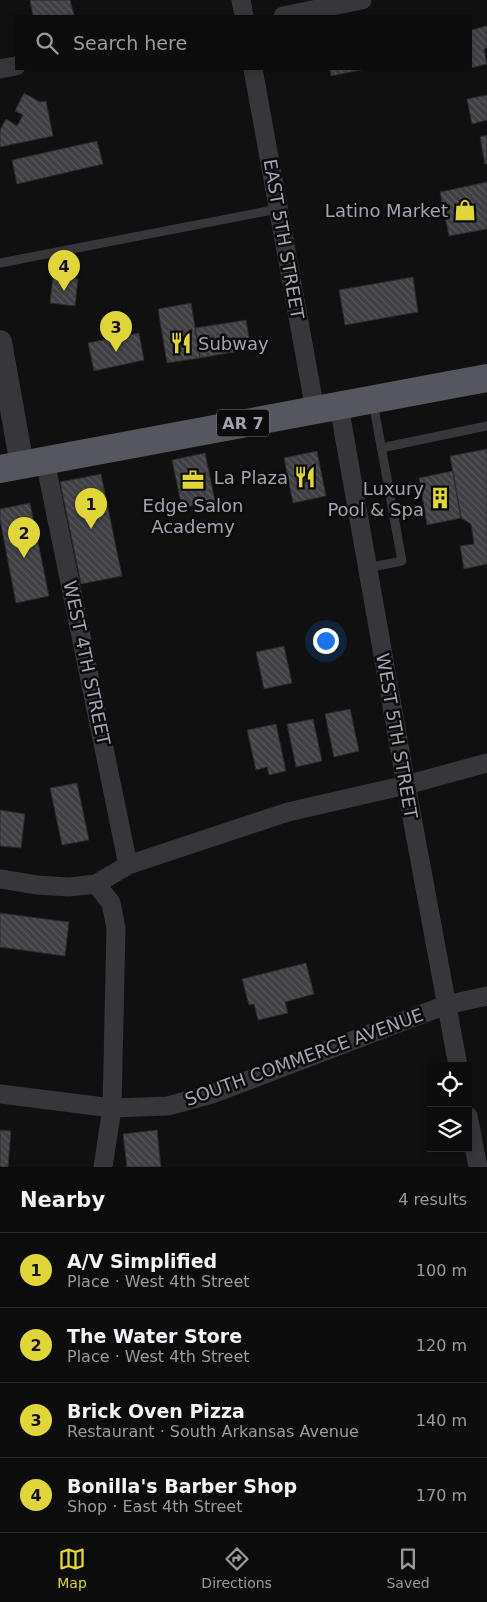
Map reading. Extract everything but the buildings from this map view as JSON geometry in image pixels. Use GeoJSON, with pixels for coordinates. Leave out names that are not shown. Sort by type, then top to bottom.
{"type":"FeatureCollection","features":[{"type":"Feature","properties":{"kind":"highway","name":"AR 7"},"geometry":{"type":"LineString","coordinates":[[22,465],[487,378]]}},
{"type":"Feature","properties":{"kind":"street"},"geometry":{"type":"LineString","coordinates":[[241,0],[244,15]]}},
{"type":"Feature","properties":{"kind":"street"},"geometry":{"type":"LineString","coordinates":[[288,15],[362,0]]}},
{"type":"Feature","properties":{"kind":"street"},"geometry":{"type":"LineString","coordinates":[[0,69],[15,66]]}},
{"type":"Feature","properties":{"kind":"street","name":"EAST 5TH STREET"},"geometry":{"type":"LineString","coordinates":[[253,70],[278,209],[327,408]]}},
{"type":"Feature","properties":{"kind":"street"},"geometry":{"type":"LineString","coordinates":[[0,342],[22,465]]}},
{"type":"Feature","properties":{"kind":"street","name":"WEST 5TH STREET"},"geometry":{"type":"LineString","coordinates":[[327,408],[367,568],[457,1062]]}},
{"type":"Feature","properties":{"kind":"street","name":"WEST 4TH STREET"},"geometry":{"type":"LineString","coordinates":[[22,465],[128,865]]}},
{"type":"Feature","properties":{"kind":"street"},"geometry":{"type":"LineString","coordinates":[[0,879],[37,885],[69,887],[96,884],[128,865],[288,812],[487,763]]}},
{"type":"Feature","properties":{"kind":"street"},"geometry":{"type":"LineString","coordinates":[[96,884],[111,903],[116,928],[112,1108],[102,1167]]}},
{"type":"Feature","properties":{"kind":"street","name":"SOUTH COMMERCE AVENUE"},"geometry":{"type":"LineString","coordinates":[[0,1094],[112,1108],[168,1106],[212,1094],[446,1005],[487,996]]}},
{"type":"Feature","properties":{"kind":"street"},"geometry":{"type":"LineString","coordinates":[[472,1136],[478,1167]]}},
{"type":"Feature","properties":{"kind":"lane"},"geometry":{"type":"LineString","coordinates":[[0,263],[278,209]]}},
{"type":"Feature","properties":{"kind":"lane"},"geometry":{"type":"LineString","coordinates":[[367,568],[402,561],[373,400]]}},
{"type":"Feature","properties":{"kind":"lane"},"geometry":{"type":"LineString","coordinates":[[382,448],[487,426]]}},
{"type":"Feature","properties":{"kind":"place","name":"Latino Market"},"geometry":{"type":"Point","coordinates":[465,210]}},
{"type":"Feature","properties":{"kind":"place","name":"Bonilla's Barber Shop"},"geometry":{"type":"Point","coordinates":[64,291]}},
{"type":"Feature","properties":{"kind":"place","name":"Subway"},"geometry":{"type":"Point","coordinates":[181,343]}},
{"type":"Feature","properties":{"kind":"place","name":"Brick Oven Pizza"},"geometry":{"type":"Point","coordinates":[116,352]}},
{"type":"Feature","properties":{"kind":"place","name":"La Plaza"},"geometry":{"type":"Point","coordinates":[305,477]}},
{"type":"Feature","properties":{"kind":"place","name":"Edge Salon Academy"},"geometry":{"type":"Point","coordinates":[193,480]}},
{"type":"Feature","properties":{"kind":"place","name":"Luxury Pool & Spa"},"geometry":{"type":"Point","coordinates":[440,498]}},
{"type":"Feature","properties":{"kind":"place","name":"A/V Simplified"},"geometry":{"type":"Point","coordinates":[91,529]}},
{"type":"Feature","properties":{"kind":"place","name":"The Water Store"},"geometry":{"type":"Point","coordinates":[24,558]}}]}
